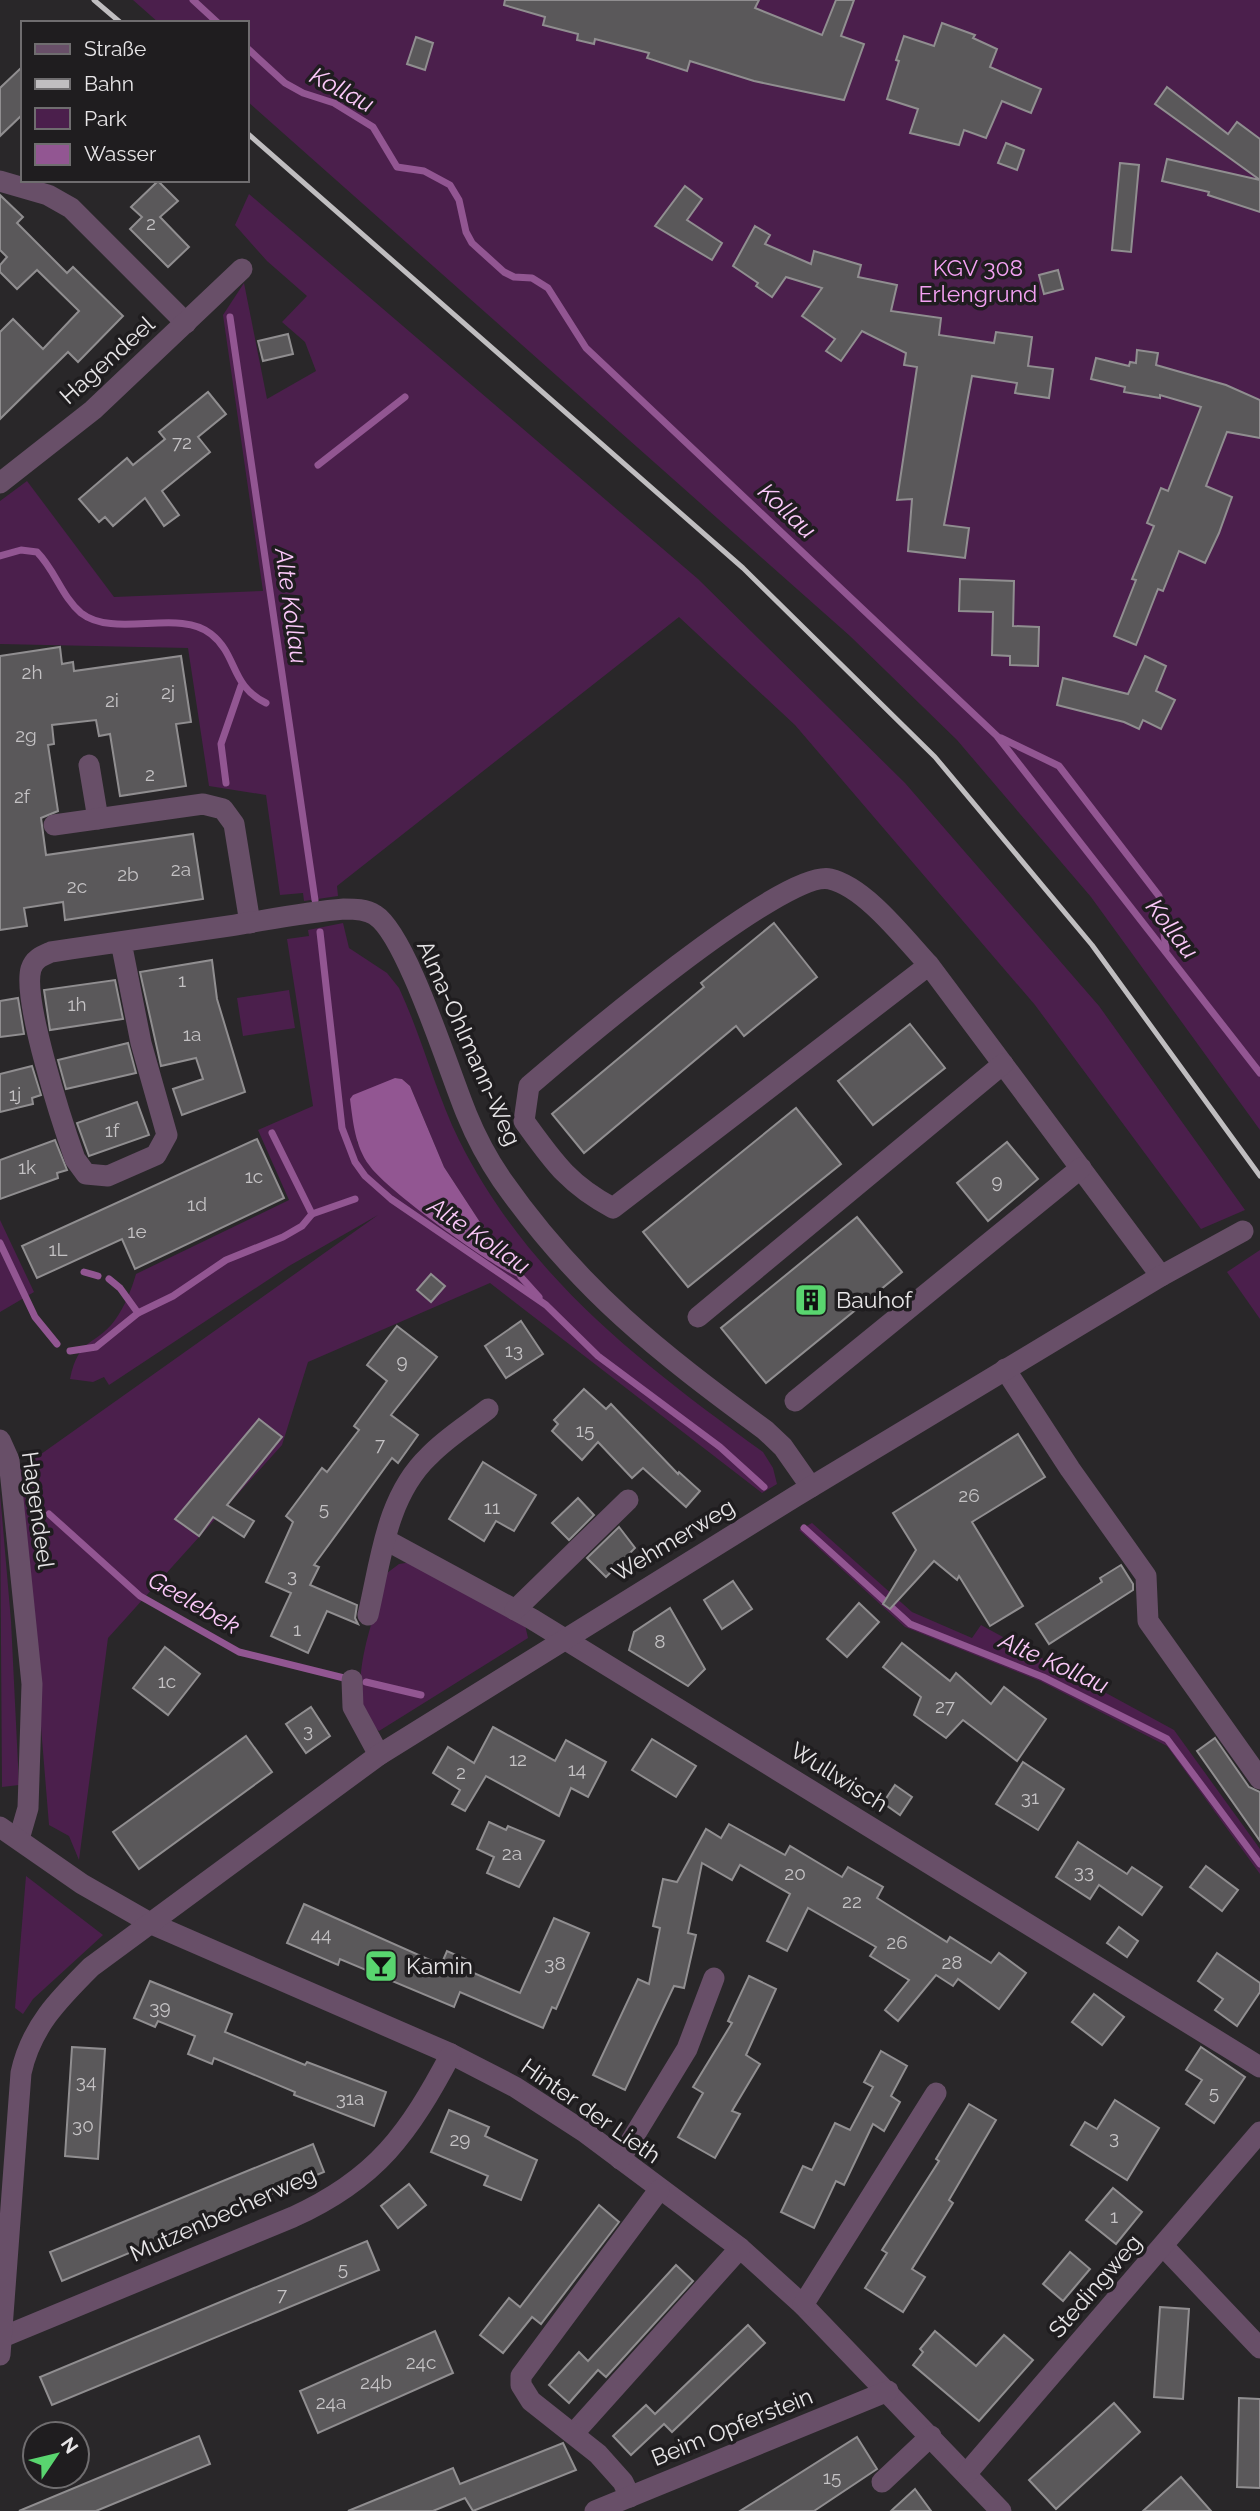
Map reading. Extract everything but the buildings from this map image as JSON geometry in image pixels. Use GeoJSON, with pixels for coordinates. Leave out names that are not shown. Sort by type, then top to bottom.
{"type":"FeatureCollection","features":[{"type":"Feature","properties":{"kind":"street"},"geometry":{"type":"LineString","coordinates":[[0,181],[48,195],[71,208],[187,323]]}},
{"type":"Feature","properties":{"kind":"street","name":"Hagendeel"},"geometry":{"type":"LineString","coordinates":[[0,483],[93,410],[242,269]]}},
{"type":"Feature","properties":{"kind":"street"},"geometry":{"type":"LineString","coordinates":[[89,765],[98,819]]}},
{"type":"Feature","properties":{"kind":"street"},"geometry":{"type":"LineString","coordinates":[[54,825],[213,804],[223,809],[234,824],[250,923]]}},
{"type":"Feature","properties":{"kind":"street"},"geometry":{"type":"LineString","coordinates":[[929,965],[613,1208],[584,1193],[554,1163],[524,1121],[529,1086],[646,988],[741,919],[798,887],[826,877],[849,884],[929,965],[1161,1276]]}},
{"type":"Feature","properties":{"kind":"street","name":"Alma-Ohlmann-Weg"},"geometry":{"type":"LineString","coordinates":[[121,942],[141,1044],[167,1135],[165,1143],[156,1154],[100,1178],[86,1174],[75,1159],[55,1099],[30,979],[32,967],[39,957],[51,952],[344,909],[361,910],[376,915],[398,946],[420,992],[468,1119],[501,1178],[550,1244],[604,1303],[641,1337],[765,1430],[790,1456],[811,1487]]}},
{"type":"Feature","properties":{"kind":"street"},"geometry":{"type":"LineString","coordinates":[[698,1317],[1003,1064]]}},
{"type":"Feature","properties":{"kind":"street"},"geometry":{"type":"LineString","coordinates":[[795,1401],[1081,1168]]}},
{"type":"Feature","properties":{"kind":"street","name":"Wehmerweg"},"geometry":{"type":"LineString","coordinates":[[152,1924],[379,1755],[563,1639],[1005,1369],[1161,1276],[1243,1231]]}},
{"type":"Feature","properties":{"kind":"street"},"geometry":{"type":"LineString","coordinates":[[1005,1369],[1070,1469],[1146,1576],[1148,1621],[1260,1779]]}},
{"type":"Feature","properties":{"kind":"street"},"geometry":{"type":"LineString","coordinates":[[368,1615],[386,1540],[386,1527],[401,1494],[428,1457],[488,1409]]}},
{"type":"Feature","properties":{"kind":"street","name":"Hagendeel"},"geometry":{"type":"LineString","coordinates":[[0,1440],[9,1460],[32,1684],[28,1808],[19,1839]]}},
{"type":"Feature","properties":{"kind":"street"},"geometry":{"type":"LineString","coordinates":[[515,1610],[628,1500]]}},
{"type":"Feature","properties":{"kind":"street","name":"Wullwisch"},"geometry":{"type":"LineString","coordinates":[[386,1540],[515,1610],[1260,2067]]}},
{"type":"Feature","properties":{"kind":"street"},"geometry":{"type":"LineString","coordinates":[[352,1680],[353,1707],[379,1755]]}},
{"type":"Feature","properties":{"kind":"street","name":"Hinter der Lieth"},"geometry":{"type":"LineString","coordinates":[[0,1827],[82,1884],[152,1924],[451,2054],[514,2087],[586,2133],[740,2248],[803,2305],[1001,2511]]}},
{"type":"Feature","properties":{"kind":"street"},"geometry":{"type":"LineString","coordinates":[[1,2343],[21,2073],[26,2049],[37,2026],[55,2003],[91,1968],[152,1924]]}},
{"type":"Feature","properties":{"kind":"street"},"geometry":{"type":"LineString","coordinates":[[620,2159],[687,2049],[714,1978]]}},
{"type":"Feature","properties":{"kind":"street","name":"Mutzenbecherweg"},"geometry":{"type":"LineString","coordinates":[[1,2343],[293,2217],[332,2196],[385,2155],[406,2133],[451,2054]]}},
{"type":"Feature","properties":{"kind":"street"},"geometry":{"type":"LineString","coordinates":[[803,2305],[936,2093]]}},
{"type":"Feature","properties":{"kind":"street","name":"Stedingweg"},"geometry":{"type":"LineString","coordinates":[[967,2473],[1164,2247],[1260,2132]]}},
{"type":"Feature","properties":{"kind":"street"},"geometry":{"type":"LineString","coordinates":[[630,2497],[614,2471],[574,2433],[530,2401],[521,2385],[521,2376],[659,2190]]}},
{"type":"Feature","properties":{"kind":"street"},"geometry":{"type":"LineString","coordinates":[[1164,2247],[1260,2348]]}},
{"type":"Feature","properties":{"kind":"street"},"geometry":{"type":"LineString","coordinates":[[574,2433],[740,2248]]}},
{"type":"Feature","properties":{"kind":"street","name":"Beim Opferstein"},"geometry":{"type":"LineString","coordinates":[[595,2511],[888,2391]]}},
{"type":"Feature","properties":{"kind":"street"},"geometry":{"type":"LineString","coordinates":[[882,2482],[931,2436]]}},
{"type":"Feature","properties":{"kind":"green space","name":"KGV 308 Erlengrund"},"geometry":{"type":"Polygon","coordinates":[[[133,0],[1260,0],[1260,1130],[1091,897],[957,740],[850,636],[248,102],[248,21],[157,21],[133,0]]]}},
{"type":"Feature","properties":{"kind":"green space"},"geometry":{"type":"Polygon","coordinates":[[[249,194],[698,579],[905,783],[1099,1006],[1245,1210],[1201,1229],[1035,1005],[795,725],[679,617],[337,886],[338,896],[304,901],[303,893],[280,895],[266,795],[209,786],[188,648],[0,644],[0,501],[27,481],[114,597],[263,591],[223,315],[244,283],[267,399],[316,371],[305,342],[282,322],[307,296],[267,261],[235,225],[249,194]]]}},
{"type":"Feature","properties":{"kind":"green space"},"geometry":{"type":"Polygon","coordinates":[[[343,923],[349,948],[387,973],[399,988],[459,1140],[487,1189],[519,1235],[554,1276],[632,1351],[763,1452],[773,1468],[777,1484],[762,1493],[490,1283],[308,1362],[282,1445],[108,1638],[79,1860],[69,1836],[49,1825],[20,1469],[378,1215],[289,1266],[109,1385],[104,1377],[93,1382],[70,1379],[78,1355],[108,1329],[119,1315],[136,1274],[289,1200],[258,1130],[313,1106],[287,939],[309,936],[308,930],[343,923]],[[395,1078],[357,1142],[369,1165],[393,1189],[520,1278],[521,1273],[491,1239],[444,1167],[410,1086],[402,1079],[395,1078]]]}},
{"type":"Feature","properties":{"kind":"green space"},"geometry":{"type":"Polygon","coordinates":[[[289,990],[295,1028],[243,1036],[237,998],[289,990]]]}},
{"type":"Feature","properties":{"kind":"green space"},"geometry":{"type":"Polygon","coordinates":[[[0,1220],[34,1292],[0,1312],[0,1220]]]}},
{"type":"Feature","properties":{"kind":"green space"},"geometry":{"type":"Polygon","coordinates":[[[1260,1250],[1260,1319],[1227,1272],[1260,1250]]]}},
{"type":"Feature","properties":{"kind":"green space"},"geometry":{"type":"Polygon","coordinates":[[[0,1493],[11,1621],[19,1785],[2,1787],[0,1493]]]}},
{"type":"Feature","properties":{"kind":"green space"},"geometry":{"type":"Polygon","coordinates":[[[812,1523],[912,1612],[972,1638],[981,1625],[1174,1730],[1260,1849],[1260,1874],[1167,1746],[1040,1681],[905,1627],[799,1530],[812,1523]]]}},
{"type":"Feature","properties":{"kind":"green space"},"geometry":{"type":"Polygon","coordinates":[[[412,1562],[525,1625],[528,1638],[379,1731],[367,1717],[361,1699],[363,1656],[387,1573],[399,1564],[412,1562]]]}},
{"type":"Feature","properties":{"kind":"green space"},"geometry":{"type":"Polygon","coordinates":[[[26,1876],[103,1935],[33,1999],[23,2014],[15,2008],[26,1876]]]}},
{"type":"Feature","properties":{"kind":"water"},"geometry":{"type":"Polygon","coordinates":[[[395,1078],[402,1079],[410,1086],[444,1167],[491,1239],[521,1273],[520,1278],[488,1260],[417,1209],[379,1176],[364,1158],[355,1134],[350,1099],[353,1095],[395,1078]]]}},
{"type":"Feature","properties":{"kind":"waterway","name":"Kollau"},"geometry":{"type":"LineString","coordinates":[[193,0],[216,21]]}},
{"type":"Feature","properties":{"kind":"waterway","name":"Kollau"},"geometry":{"type":"LineString","coordinates":[[248,49],[285,83],[303,93],[334,103],[373,127],[397,167],[424,171],[450,185],[459,200],[466,232],[472,243],[504,272],[514,277],[532,278],[548,288],[586,348],[997,736],[1260,1073]]}},
{"type":"Feature","properties":{"kind":"waterway","name":"Alte Kollau"},"geometry":{"type":"LineString","coordinates":[[230,317],[315,900]]}},
{"type":"Feature","properties":{"kind":"waterway"},"geometry":{"type":"LineString","coordinates":[[318,465],[405,397]]}},
{"type":"Feature","properties":{"kind":"waterway"},"geometry":{"type":"LineString","coordinates":[[0,556],[21,550],[37,552],[74,607],[95,620],[111,624],[182,623],[211,634],[226,651],[246,688],[266,703]]}},
{"type":"Feature","properties":{"kind":"waterway"},"geometry":{"type":"LineString","coordinates":[[226,783],[221,744],[241,686]]}},
{"type":"Feature","properties":{"kind":"waterway"},"geometry":{"type":"LineString","coordinates":[[1001,738],[1059,766],[1159,896],[1166,949]]}},
{"type":"Feature","properties":{"kind":"waterway","name":"Alte Kollau"},"geometry":{"type":"LineString","coordinates":[[320,932],[342,1128],[355,1162],[365,1176],[391,1199],[546,1305],[598,1356],[720,1447],[764,1487]]}},
{"type":"Feature","properties":{"kind":"waterway"},"geometry":{"type":"LineString","coordinates":[[272,1133],[312,1214]]}},
{"type":"Feature","properties":{"kind":"waterway"},"geometry":{"type":"LineString","coordinates":[[70,1351],[96,1347],[138,1313],[173,1296],[226,1260],[283,1237],[302,1226],[312,1214],[355,1199]]}},
{"type":"Feature","properties":{"kind":"waterway"},"geometry":{"type":"LineString","coordinates":[[0,1243],[35,1317],[57,1344]]}},
{"type":"Feature","properties":{"kind":"waterway"},"geometry":{"type":"LineString","coordinates":[[84,1272],[98,1276]]}},
{"type":"Feature","properties":{"kind":"waterway"},"geometry":{"type":"LineString","coordinates":[[521,1277],[539,1297]]}},
{"type":"Feature","properties":{"kind":"waterway"},"geometry":{"type":"LineString","coordinates":[[109,1279],[120,1288],[138,1313]]}},
{"type":"Feature","properties":{"kind":"waterway","name":"Geelebek"},"geometry":{"type":"LineString","coordinates":[[49,1514],[140,1596],[239,1652],[344,1678]]}},
{"type":"Feature","properties":{"kind":"waterway","name":"Alte Kollau"},"geometry":{"type":"LineString","coordinates":[[804,1528],[910,1624],[1043,1677],[1167,1739],[1260,1864]]}},
{"type":"Feature","properties":{"kind":"waterway","name":"Geelebek"},"geometry":{"type":"LineString","coordinates":[[366,1682],[421,1695]]}},
{"type":"Feature","properties":{"kind":"railway"},"geometry":{"type":"LineString","coordinates":[[94,0],[119,21]]}},
{"type":"Feature","properties":{"kind":"railway"},"geometry":{"type":"LineString","coordinates":[[248,134],[743,568],[935,757],[1092,945],[1260,1176]]}},
{"type":"Feature","properties":{"kind":"place","name":"Bauhof"},"geometry":{"type":"Point","coordinates":[811,1300]}},
{"type":"Feature","properties":{"kind":"place","name":"Kamin"},"geometry":{"type":"Point","coordinates":[381,1966]}}]}
